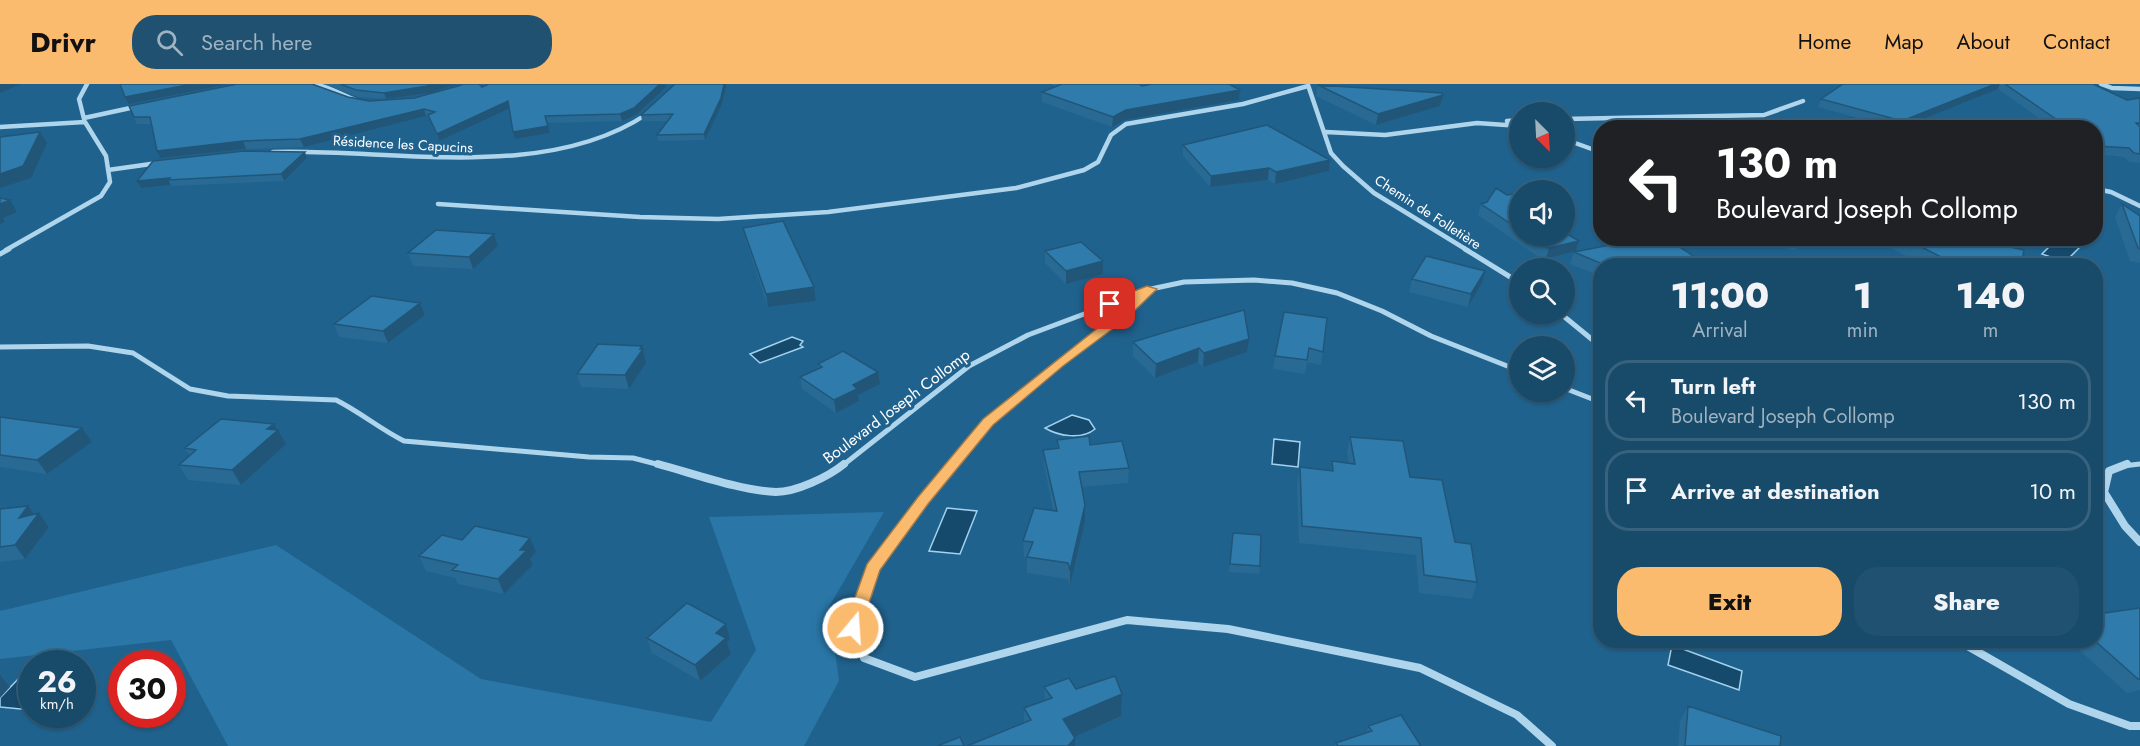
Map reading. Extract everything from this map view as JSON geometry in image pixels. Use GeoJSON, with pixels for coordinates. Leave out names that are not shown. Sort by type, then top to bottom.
{"type":"FeatureCollection","features":[{"type":"Feature","properties":{"kind":"street"},"geometry":{"type":"LineString","coordinates":[[0,254],[101,196],[110,182],[106,156],[84,120],[79,99],[87,84]]}},
{"type":"Feature","properties":{"kind":"street"},"geometry":{"type":"LineString","coordinates":[[309,84],[326,87],[360,102]]}},
{"type":"Feature","properties":{"kind":"street"},"geometry":{"type":"LineString","coordinates":[[2102,84],[2112,88],[2140,89]]}},
{"type":"Feature","properties":{"kind":"street"},"geometry":{"type":"LineString","coordinates":[[438,204],[718,219],[828,212],[955,197],[1016,188],[1084,170],[1098,162],[1110,135],[1126,124],[1243,105],[1308,85]]}},
{"type":"Feature","properties":{"kind":"street","name":"Chemin de Folletière"},"geometry":{"type":"LineString","coordinates":[[1308,85],[1326,132],[1331,153],[1374,193],[1509,276]]}},
{"type":"Feature","properties":{"kind":"street"},"geometry":{"type":"LineString","coordinates":[[1575,119],[1764,115],[1803,101]]}},
{"type":"Feature","properties":{"kind":"street"},"geometry":{"type":"LineString","coordinates":[[0,126],[84,120],[138,106]]}},
{"type":"Feature","properties":{"kind":"street","name":"Résidence les Capucins"},"geometry":{"type":"LineString","coordinates":[[270,152],[340,151],[426,158],[478,158],[517,154],[602,137],[633,125],[652,111]]}},
{"type":"Feature","properties":{"kind":"street"},"geometry":{"type":"LineString","coordinates":[[1500,121],[1509,123]]}},
{"type":"Feature","properties":{"kind":"street"},"geometry":{"type":"LineString","coordinates":[[1326,132],[1355,135],[1404,134],[1463,122],[1509,121]]}},
{"type":"Feature","properties":{"kind":"street"},"geometry":{"type":"LineString","coordinates":[[1575,143],[1593,149]]}},
{"type":"Feature","properties":{"kind":"street"},"geometry":{"type":"LineString","coordinates":[[108,170],[169,161]]}},
{"type":"Feature","properties":{"kind":"street"},"geometry":{"type":"LineString","coordinates":[[2103,190],[2140,206]]}},
{"type":"Feature","properties":{"kind":"street","name":"Boulevard Joseph Collomp"},"geometry":{"type":"LineString","coordinates":[[0,347],[100,348],[133,353],[190,389],[228,396],[336,400],[352,408],[379,429],[404,441],[589,457],[633,458],[755,489],[778,492],[828,477],[969,366],[1028,335],[1151,289],[1184,282],[1254,279],[1292,283],[1337,293],[1382,311],[1431,336],[1509,367]]}},
{"type":"Feature","properties":{"kind":"street"},"geometry":{"type":"LineString","coordinates":[[1151,289],[1123,316],[1058,363],[988,422],[923,501],[872,568],[853,628],[864,658],[915,677],[1126,620],[1228,629],[1420,668],[1517,715],[1552,746]]}},
{"type":"Feature","properties":{"kind":"street"},"geometry":{"type":"LineString","coordinates":[[1573,324],[1593,340]]}},
{"type":"Feature","properties":{"kind":"street"},"geometry":{"type":"LineString","coordinates":[[1575,392],[1593,399]]}},
{"type":"Feature","properties":{"kind":"street"},"geometry":{"type":"LineString","coordinates":[[2140,464],[2131,463],[2109,471],[2104,492],[2125,526],[2140,542]]}},
{"type":"Feature","properties":{"kind":"street"},"geometry":{"type":"LineString","coordinates":[[1971,648],[2069,704],[2130,726],[2140,726]]}},
{"type":"Feature","properties":{"kind":"shaded area"},"geometry":{"type":"Polygon","coordinates":[[[2050,246],[2080,247],[2069,258],[2054,258],[2042,254],[2050,246]]]}},
{"type":"Feature","properties":{"kind":"shaded area"},"geometry":{"type":"Polygon","coordinates":[[[792,337],[803,341],[800,345],[803,347],[760,363],[750,354],[792,337]]]}},
{"type":"Feature","properties":{"kind":"shaded area"},"geometry":{"type":"Polygon","coordinates":[[[1072,415],[1089,420],[1095,429],[1084,435],[1070,436],[1045,428],[1072,415]]]}},
{"type":"Feature","properties":{"kind":"shaded area"},"geometry":{"type":"Polygon","coordinates":[[[1274,439],[1300,442],[1298,467],[1272,464],[1274,439]]]}},
{"type":"Feature","properties":{"kind":"shaded area"},"geometry":{"type":"Polygon","coordinates":[[[947,508],[977,511],[960,554],[929,551],[947,508]]]}},
{"type":"Feature","properties":{"kind":"shaded area"},"geometry":{"type":"Polygon","coordinates":[[[884,512],[829,607],[839,681],[804,746],[228,746],[186,668],[186,650],[176,650],[171,640],[81,650],[18,650],[18,657],[0,659],[0,611],[276,545],[481,679],[711,722],[756,650],[709,517],[884,512]]]}},
{"type":"Feature","properties":{"kind":"shaded area"},"geometry":{"type":"Polygon","coordinates":[[[1671,648],[1680,648],[1742,671],[1739,690],[1668,665],[1671,648]]]}},
{"type":"Feature","properties":{"kind":"shaded area"},"geometry":{"type":"Polygon","coordinates":[[[18,679],[18,709],[0,707],[0,698],[18,679]]]}},
{"type":"Feature","properties":{"kind":"building"},"geometry":{"type":"Polygon","coordinates":[[[120,84],[192,84],[125,97],[120,84]]]}},
{"type":"Feature","properties":{"kind":"building"},"geometry":{"type":"Polygon","coordinates":[[[237,84],[312,84],[348,97],[369,101],[414,98],[463,84],[479,84],[482,87],[489,84],[660,84],[634,108],[620,114],[545,116],[548,126],[513,132],[508,101],[437,134],[428,115],[435,112],[424,109],[300,139],[243,141],[157,151],[150,117],[134,117],[129,106],[237,84]]]}},
{"type":"Feature","properties":{"kind":"building"},"geometry":{"type":"Polygon","coordinates":[[[340,84],[434,84],[384,93],[356,90],[340,84]]]}},
{"type":"Feature","properties":{"kind":"building"},"geometry":{"type":"Polygon","coordinates":[[[675,84],[724,84],[721,98],[704,134],[657,135],[673,114],[641,115],[675,84]]]}},
{"type":"Feature","properties":{"kind":"building"},"geometry":{"type":"Polygon","coordinates":[[[1062,84],[1139,84],[1142,86],[1229,84],[1240,90],[1126,110],[1113,117],[1042,92],[1062,84]]]}},
{"type":"Feature","properties":{"kind":"building"},"geometry":{"type":"Polygon","coordinates":[[[1843,84],[1995,84],[1905,120],[1821,99],[1843,84]]]}},
{"type":"Feature","properties":{"kind":"building"},"geometry":{"type":"Polygon","coordinates":[[[2005,84],[2093,84],[2127,100],[2140,98],[2140,123],[2136,123],[2140,127],[2140,154],[2134,153],[2129,148],[2103,146],[2103,120],[2057,120],[2005,84]]]}},
{"type":"Feature","properties":{"kind":"building"},"geometry":{"type":"Polygon","coordinates":[[[1318,85],[1442,93],[1443,95],[1378,114],[1318,85]]]}},
{"type":"Feature","properties":{"kind":"building"},"geometry":{"type":"Polygon","coordinates":[[[1267,125],[1330,160],[1276,172],[1269,168],[1211,176],[1183,145],[1267,125]]]}},
{"type":"Feature","properties":{"kind":"building"},"geometry":{"type":"Polygon","coordinates":[[[40,132],[23,166],[0,174],[0,137],[40,132]]]}},
{"type":"Feature","properties":{"kind":"building"},"geometry":{"type":"Polygon","coordinates":[[[244,151],[305,152],[281,174],[137,181],[153,161],[244,151]]]}},
{"type":"Feature","properties":{"kind":"building"},"geometry":{"type":"Polygon","coordinates":[[[1496,188],[1509,195],[1509,223],[1481,204],[1487,202],[1496,188]]]}},
{"type":"Feature","properties":{"kind":"building"},"geometry":{"type":"Polygon","coordinates":[[[0,198],[10,200],[0,204],[0,198]]]}},
{"type":"Feature","properties":{"kind":"building"},"geometry":{"type":"Polygon","coordinates":[[[2122,204],[2140,216],[2140,249],[2138,248],[2122,204]]]}},
{"type":"Feature","properties":{"kind":"building"},"geometry":{"type":"Polygon","coordinates":[[[783,221],[814,287],[766,294],[743,228],[783,221]]]}},
{"type":"Feature","properties":{"kind":"building"},"geometry":{"type":"Polygon","coordinates":[[[436,230],[494,234],[469,257],[408,253],[436,230]]]}},
{"type":"Feature","properties":{"kind":"building"},"geometry":{"type":"Polygon","coordinates":[[[1081,242],[1103,261],[1066,271],[1045,251],[1081,242]]]}},
{"type":"Feature","properties":{"kind":"building"},"geometry":{"type":"Polygon","coordinates":[[[1605,246],[1678,246],[1693,258],[1593,258],[1593,260],[1574,252],[1605,246]]]}},
{"type":"Feature","properties":{"kind":"building"},"geometry":{"type":"Polygon","coordinates":[[[1920,246],[2006,246],[2024,250],[2022,258],[1943,258],[1920,246]]]}},
{"type":"Feature","properties":{"kind":"building"},"geometry":{"type":"Polygon","coordinates":[[[1426,256],[1485,271],[1471,294],[1412,279],[1426,256]]]}},
{"type":"Feature","properties":{"kind":"building"},"geometry":{"type":"Polygon","coordinates":[[[372,296],[420,303],[383,331],[334,324],[372,296]]]}},
{"type":"Feature","properties":{"kind":"building"},"geometry":{"type":"Polygon","coordinates":[[[1244,310],[1249,339],[1204,353],[1199,348],[1156,364],[1133,342],[1169,331],[1244,310]]]}},
{"type":"Feature","properties":{"kind":"building"},"geometry":{"type":"Polygon","coordinates":[[[1284,312],[1327,318],[1323,352],[1309,348],[1307,360],[1275,356],[1284,312]]]}},
{"type":"Feature","properties":{"kind":"building"},"geometry":{"type":"Polygon","coordinates":[[[598,344],[642,346],[640,349],[643,349],[625,375],[577,374],[598,344]]]}},
{"type":"Feature","properties":{"kind":"building"},"geometry":{"type":"Polygon","coordinates":[[[843,351],[878,372],[853,385],[857,389],[834,400],[800,377],[822,367],[818,364],[843,351]]]}},
{"type":"Feature","properties":{"kind":"building"},"geometry":{"type":"Polygon","coordinates":[[[0,417],[82,428],[37,460],[0,455],[0,417]]]}},
{"type":"Feature","properties":{"kind":"building"},"geometry":{"type":"Polygon","coordinates":[[[221,419],[274,424],[267,429],[278,430],[232,470],[179,465],[196,450],[185,448],[221,419]]]}},
{"type":"Feature","properties":{"kind":"building"},"geometry":{"type":"Polygon","coordinates":[[[1089,436],[1090,445],[1122,441],[1129,468],[1079,472],[1085,505],[1070,570],[1068,563],[1027,557],[1033,542],[1023,541],[1034,508],[1057,511],[1043,450],[1059,448],[1057,440],[1089,436]]]}},
{"type":"Feature","properties":{"kind":"building"},"geometry":{"type":"Polygon","coordinates":[[[1350,437],[1403,441],[1410,477],[1442,480],[1455,542],[1471,544],[1477,582],[1424,575],[1421,538],[1302,526],[1300,467],[1333,471],[1332,461],[1355,464],[1350,437]]]}},
{"type":"Feature","properties":{"kind":"building"},"geometry":{"type":"Polygon","coordinates":[[[28,506],[19,518],[39,513],[15,545],[0,547],[0,509],[28,506]]]}},
{"type":"Feature","properties":{"kind":"building"},"geometry":{"type":"Polygon","coordinates":[[[475,526],[530,538],[520,550],[527,550],[498,579],[452,570],[458,565],[419,556],[442,535],[462,540],[475,526]]]}},
{"type":"Feature","properties":{"kind":"building"},"geometry":{"type":"Polygon","coordinates":[[[1233,533],[1261,535],[1260,566],[1230,564],[1233,533]]]}},
{"type":"Feature","properties":{"kind":"building"},"geometry":{"type":"Polygon","coordinates":[[[687,603],[726,624],[716,633],[726,638],[695,665],[647,638],[687,603]]]}},
{"type":"Feature","properties":{"kind":"building"},"geometry":{"type":"Polygon","coordinates":[[[2140,608],[2140,679],[2103,648],[2103,613],[2140,608]]]}},
{"type":"Feature","properties":{"kind":"building"},"geometry":{"type":"Polygon","coordinates":[[[1115,676],[1122,694],[1063,719],[1075,738],[1068,746],[967,746],[1031,720],[1024,708],[1052,698],[1044,687],[1069,678],[1076,689],[1115,676]]]}},
{"type":"Feature","properties":{"kind":"building"},"geometry":{"type":"Polygon","coordinates":[[[1688,706],[1781,736],[1780,746],[1685,746],[1688,706]]]}},
{"type":"Feature","properties":{"kind":"building"},"geometry":{"type":"Polygon","coordinates":[[[1401,715],[1421,746],[1338,746],[1336,743],[1372,731],[1368,726],[1401,715]]]}},
{"type":"Feature","properties":{"kind":"building"},"geometry":{"type":"Polygon","coordinates":[[[960,737],[964,746],[937,746],[960,737]]]}},
{"type":"Feature","properties":{"kind":"route"},"geometry":{"type":"LineString","coordinates":[[853,628],[872,568],[988,422],[1058,363],[1123,316],[1151,289],[1110,304]]}}]}
